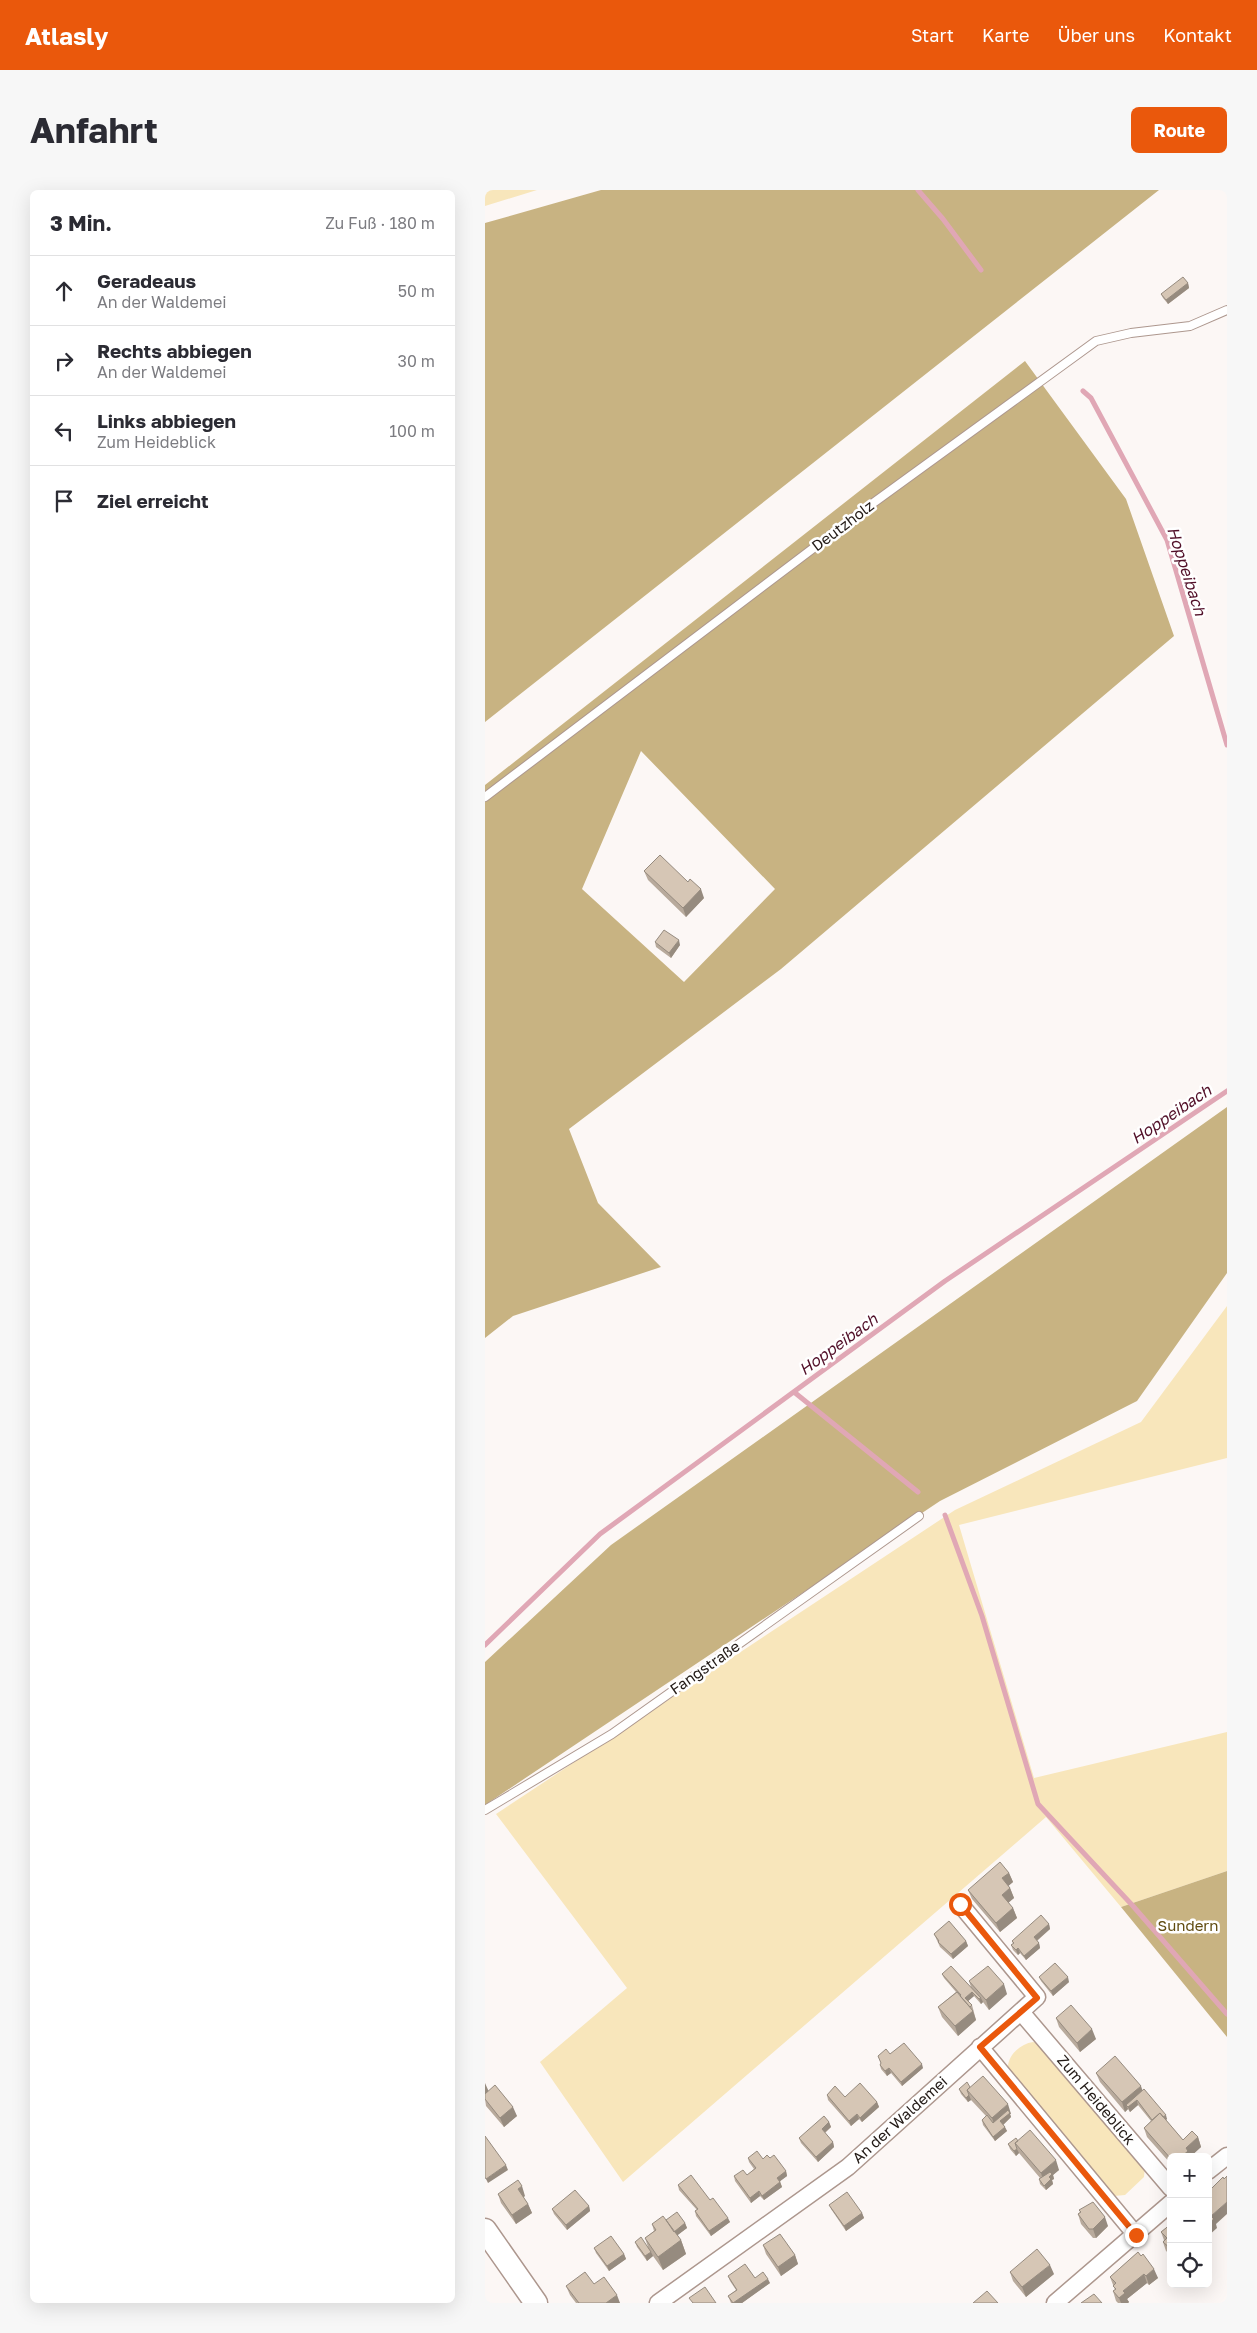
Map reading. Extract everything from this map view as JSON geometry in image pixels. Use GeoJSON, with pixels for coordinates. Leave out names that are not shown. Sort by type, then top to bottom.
{"type":"FeatureCollection","features":[{"type":"Feature","properties":{"kind":"main road"},"geometry":{"type":"LineString","coordinates":[[485,2230],[535,2303]]}},
{"type":"Feature","properties":{"kind":"street","name":"An der Waldemei"},"geometry":{"type":"LineString","coordinates":[[658,2303],[848,2167],[1037,1998],[960,1904]]}},
{"type":"Feature","properties":{"kind":"street","name":"Zum Heideblick"},"geometry":{"type":"LineString","coordinates":[[1021,2012],[1167,2183]]}},
{"type":"Feature","properties":{"kind":"street"},"geometry":{"type":"LineString","coordinates":[[980,2047],[1136,2235]]}},
{"type":"Feature","properties":{"kind":"street"},"geometry":{"type":"LineString","coordinates":[[1212,2169],[1227,2156]]}},
{"type":"Feature","properties":{"kind":"street"},"geometry":{"type":"LineString","coordinates":[[1055,2303],[1167,2207]]}},
{"type":"Feature","properties":{"kind":"lane","name":"Deutzholz"},"geometry":{"type":"LineString","coordinates":[[485,797],[865,509],[1096,341],[1131,333],[1190,326],[1227,310]]}},
{"type":"Feature","properties":{"kind":"lane","name":"Fangstraße"},"geometry":{"type":"LineString","coordinates":[[485,1810],[612,1734],[919,1516]]}},
{"type":"Feature","properties":{"kind":"shaded area"},"geometry":{"type":"Polygon","coordinates":[[[485,190],[537,190],[485,206],[485,190]]]}},
{"type":"Feature","properties":{"kind":"shaded area"},"geometry":{"type":"Polygon","coordinates":[[[1227,1306],[1227,1458],[959,1525],[1034,1778],[1227,1732],[1227,1871],[1121,1907],[1046,1817],[623,2182],[540,2062],[627,1988],[496,1814],[955,1510],[1141,1422],[1227,1306]]]}},
{"type":"Feature","properties":{"kind":"shaded area"},"geometry":{"type":"Polygon","coordinates":[[[1033,2042],[1041,2044],[1145,2166],[1144,2177],[1125,2195],[1114,2196],[1008,2071],[1011,2056],[1018,2048],[1033,2042]]]}},
{"type":"Feature","properties":{"kind":"green space"},"geometry":{"type":"Polygon","coordinates":[[[601,190],[1159,190],[485,722],[485,223],[601,190]]]}},
{"type":"Feature","properties":{"kind":"green space"},"geometry":{"type":"Polygon","coordinates":[[[1025,361],[1126,499],[1174,636],[781,969],[569,1129],[598,1203],[661,1267],[513,1316],[485,1338],[485,785],[1025,361]],[[641,751],[582,889],[684,982],[775,889],[641,751]]]}},
{"type":"Feature","properties":{"kind":"green space"},"geometry":{"type":"Polygon","coordinates":[[[1227,1107],[1227,1273],[1137,1401],[940,1501],[485,1805],[485,1662],[611,1545],[1227,1107]]]}},
{"type":"Feature","properties":{"kind":"green space","name":"Sundern"},"geometry":{"type":"Polygon","coordinates":[[[1227,1871],[1227,2037],[1121,1907],[1227,1871]]]}},
{"type":"Feature","properties":{"kind":"building"},"geometry":{"type":"Polygon","coordinates":[[[1183,277],[1188,283],[1166,300],[1161,294],[1183,277]]]}},
{"type":"Feature","properties":{"kind":"building"},"geometry":{"type":"Polygon","coordinates":[[[660,855],[688,882],[690,879],[701,889],[683,908],[644,871],[660,855]]]}},
{"type":"Feature","properties":{"kind":"building"},"geometry":{"type":"Polygon","coordinates":[[[664,930],[679,940],[669,953],[655,942],[664,930]]]}},
{"type":"Feature","properties":{"kind":"building"},"geometry":{"type":"Polygon","coordinates":[[[1000,1862],[1009,1873],[1002,1878],[1010,1888],[1002,1895],[1013,1908],[996,1923],[968,1890],[1000,1862]]]}},
{"type":"Feature","properties":{"kind":"building"},"geometry":{"type":"Polygon","coordinates":[[[1041,1915],[1049,1924],[1034,1937],[1039,1943],[1024,1956],[1018,1948],[1016,1950],[1011,1945],[1014,1943],[1012,1941],[1041,1915]]]}},
{"type":"Feature","properties":{"kind":"building"},"geometry":{"type":"Polygon","coordinates":[[[949,1921],[966,1941],[951,1954],[938,1942],[934,1934],[949,1921]]]}},
{"type":"Feature","properties":{"kind":"building"},"geometry":{"type":"Polygon","coordinates":[[[1055,1963],[1068,1977],[1051,1991],[1039,1977],[1055,1963]]]}},
{"type":"Feature","properties":{"kind":"building"},"geometry":{"type":"Polygon","coordinates":[[[951,1966],[981,1998],[979,1999],[972,1992],[965,1998],[972,2005],[970,2007],[942,1974],[951,1966]]]}},
{"type":"Feature","properties":{"kind":"building"},"geometry":{"type":"Polygon","coordinates":[[[988,1966],[1004,1984],[986,2000],[969,1981],[988,1966]]]}},
{"type":"Feature","properties":{"kind":"building"},"geometry":{"type":"Polygon","coordinates":[[[957,1992],[973,2011],[955,2026],[938,2007],[957,1992]]]}},
{"type":"Feature","properties":{"kind":"building"},"geometry":{"type":"Polygon","coordinates":[[[1071,2005],[1092,2029],[1077,2043],[1056,2018],[1071,2005]]]}},
{"type":"Feature","properties":{"kind":"building"},"geometry":{"type":"Polygon","coordinates":[[[904,2043],[922,2064],[901,2082],[889,2068],[885,2071],[880,2065],[878,2056],[886,2049],[890,2054],[904,2043]]]}},
{"type":"Feature","properties":{"kind":"building"},"geometry":{"type":"Polygon","coordinates":[[[1115,2056],[1141,2086],[1122,2102],[1096,2073],[1115,2056]]]}},
{"type":"Feature","properties":{"kind":"building"},"geometry":{"type":"Polygon","coordinates":[[[983,2076],[1008,2104],[992,2118],[967,2090],[983,2076]]]}},
{"type":"Feature","properties":{"kind":"building"},"geometry":{"type":"Polygon","coordinates":[[[967,2082],[970,2087],[967,2090],[969,2095],[966,2098],[959,2089],[967,2082]]]}},
{"type":"Feature","properties":{"kind":"building"},"geometry":{"type":"Polygon","coordinates":[[[860,2083],[877,2102],[860,2118],[857,2114],[849,2121],[827,2095],[835,2086],[845,2097],[860,2083]]]}},
{"type":"Feature","properties":{"kind":"building"},"geometry":{"type":"Polygon","coordinates":[[[495,2085],[513,2107],[500,2118],[485,2099],[485,2094],[495,2085]]]}},
{"type":"Feature","properties":{"kind":"building"},"geometry":{"type":"Polygon","coordinates":[[[1144,2089],[1166,2115],[1163,2117],[1160,2113],[1152,2120],[1137,2100],[1128,2107],[1126,2105],[1144,2089]]]}},
{"type":"Feature","properties":{"kind":"building"},"geometry":{"type":"Polygon","coordinates":[[[1008,2110],[1010,2113],[1000,2121],[1005,2127],[993,2137],[982,2120],[987,2115],[993,2123],[1008,2110]]]}},
{"type":"Feature","properties":{"kind":"building"},"geometry":{"type":"Polygon","coordinates":[[[1160,2113],[1183,2140],[1192,2131],[1198,2137],[1186,2148],[1188,2151],[1186,2153],[1167,2154],[1144,2128],[1160,2113]]]}},
{"type":"Feature","properties":{"kind":"building"},"geometry":{"type":"Polygon","coordinates":[[[824,2116],[829,2122],[822,2129],[833,2142],[816,2157],[799,2138],[824,2116]]]}},
{"type":"Feature","properties":{"kind":"building"},"geometry":{"type":"Polygon","coordinates":[[[1030,2130],[1056,2160],[1041,2173],[1015,2143],[1030,2130]]]}},
{"type":"Feature","properties":{"kind":"building"},"geometry":{"type":"Polygon","coordinates":[[[485,2136],[506,2165],[486,2179],[485,2177],[485,2136]]]}},
{"type":"Feature","properties":{"kind":"building"},"geometry":{"type":"Polygon","coordinates":[[[1016,2138],[1018,2141],[1015,2143],[1017,2149],[1014,2151],[1008,2144],[1016,2138]]]}},
{"type":"Feature","properties":{"kind":"building"},"geometry":{"type":"Polygon","coordinates":[[[757,2151],[763,2159],[767,2155],[770,2158],[774,2155],[786,2171],[777,2178],[780,2182],[762,2196],[759,2191],[750,2198],[734,2176],[743,2170],[747,2175],[756,2168],[748,2158],[757,2151]]]}},
{"type":"Feature","properties":{"kind":"building"},"geometry":{"type":"Polygon","coordinates":[[[1050,2172],[1052,2174],[1049,2177],[1051,2179],[1044,2186],[1039,2179],[1050,2172]]]}},
{"type":"Feature","properties":{"kind":"building"},"geometry":{"type":"Polygon","coordinates":[[[691,2175],[710,2200],[713,2198],[728,2218],[709,2231],[695,2211],[698,2209],[678,2185],[691,2175]]]}},
{"type":"Feature","properties":{"kind":"building"},"geometry":{"type":"Polygon","coordinates":[[[1227,2176],[1227,2202],[1212,2215],[1212,2188],[1223,2177],[1224,2179],[1227,2176]]]}},
{"type":"Feature","properties":{"kind":"building"},"geometry":{"type":"Polygon","coordinates":[[[518,2180],[522,2186],[518,2189],[528,2204],[512,2215],[498,2194],[518,2180]]]}},
{"type":"Feature","properties":{"kind":"building"},"geometry":{"type":"Polygon","coordinates":[[[575,2190],[589,2206],[566,2225],[552,2209],[575,2190]]]}},
{"type":"Feature","properties":{"kind":"building"},"geometry":{"type":"Polygon","coordinates":[[[847,2192],[862,2213],[844,2226],[829,2205],[847,2192]]]}},
{"type":"Feature","properties":{"kind":"building"},"geometry":{"type":"Polygon","coordinates":[[[1093,2202],[1105,2217],[1093,2229],[1089,2229],[1078,2214],[1081,2212],[1079,2210],[1093,2202]]]}},
{"type":"Feature","properties":{"kind":"building"},"geometry":{"type":"Polygon","coordinates":[[[677,2212],[685,2223],[674,2232],[666,2220],[677,2212]]]}},
{"type":"Feature","properties":{"kind":"building"},"geometry":{"type":"Polygon","coordinates":[[[663,2216],[681,2240],[658,2257],[645,2238],[656,2230],[652,2224],[663,2216]]]}},
{"type":"Feature","properties":{"kind":"building"},"geometry":{"type":"Polygon","coordinates":[[[1167,2227],[1167,2238],[1161,2232],[1167,2227]]]}},
{"type":"Feature","properties":{"kind":"building"},"geometry":{"type":"Polygon","coordinates":[[[780,2234],[795,2255],[778,2267],[763,2245],[780,2234]]]}},
{"type":"Feature","properties":{"kind":"building"},"geometry":{"type":"Polygon","coordinates":[[[611,2236],[624,2254],[607,2266],[594,2248],[611,2236]]]}},
{"type":"Feature","properties":{"kind":"building"},"geometry":{"type":"Polygon","coordinates":[[[641,2237],[651,2252],[645,2256],[635,2242],[641,2237]]]}},
{"type":"Feature","properties":{"kind":"building"},"geometry":{"type":"Polygon","coordinates":[[[1037,2249],[1050,2265],[1022,2287],[1010,2272],[1037,2249]]]}},
{"type":"Feature","properties":{"kind":"building"},"geometry":{"type":"Polygon","coordinates":[[[1138,2252],[1141,2256],[1143,2254],[1154,2269],[1146,2276],[1144,2274],[1123,2291],[1125,2293],[1119,2298],[1113,2291],[1116,2289],[1113,2286],[1116,2283],[1110,2277],[1138,2252]]]}},
{"type":"Feature","properties":{"kind":"building"},"geometry":{"type":"Polygon","coordinates":[[[745,2264],[755,2278],[763,2272],[768,2279],[733,2303],[728,2296],[737,2290],[728,2276],[745,2264]]]}},
{"type":"Feature","properties":{"kind":"building"},"geometry":{"type":"Polygon","coordinates":[[[585,2272],[594,2284],[604,2277],[617,2295],[606,2303],[579,2303],[566,2286],[585,2272]]]}},
{"type":"Feature","properties":{"kind":"building"},"geometry":{"type":"Polygon","coordinates":[[[705,2287],[716,2303],[693,2303],[689,2298],[705,2287]]]}},
{"type":"Feature","properties":{"kind":"building"},"geometry":{"type":"Polygon","coordinates":[[[987,2291],[998,2303],[973,2303],[987,2291]]]}},
{"type":"Feature","properties":{"kind":"building"},"geometry":{"type":"Polygon","coordinates":[[[1094,2294],[1102,2303],[1081,2303],[1094,2294]]]}},
{"type":"Feature","properties":{"kind":"waterway","name":"Hoppeibach"},"geometry":{"type":"LineString","coordinates":[[918,190],[943,219],[981,270]]}},
{"type":"Feature","properties":{"kind":"waterway","name":"Hoppeibach"},"geometry":{"type":"LineString","coordinates":[[1083,391],[1091,398],[1167,540],[1227,745]]}},
{"type":"Feature","properties":{"kind":"waterway","name":"Hoppeibach"},"geometry":{"type":"LineString","coordinates":[[485,1645],[600,1534],[945,1281],[1227,1091]]}},
{"type":"Feature","properties":{"kind":"waterway"},"geometry":{"type":"LineString","coordinates":[[794,1392],[918,1492]]}},
{"type":"Feature","properties":{"kind":"waterway"},"geometry":{"type":"LineString","coordinates":[[945,1515],[982,1616],[1038,1804],[1133,1906],[1227,2014]]}},
{"type":"Feature","properties":{"kind":"route"},"geometry":{"type":"LineString","coordinates":[[960,1904],[1037,1998],[980,2047],[1136,2235]]}}]}
